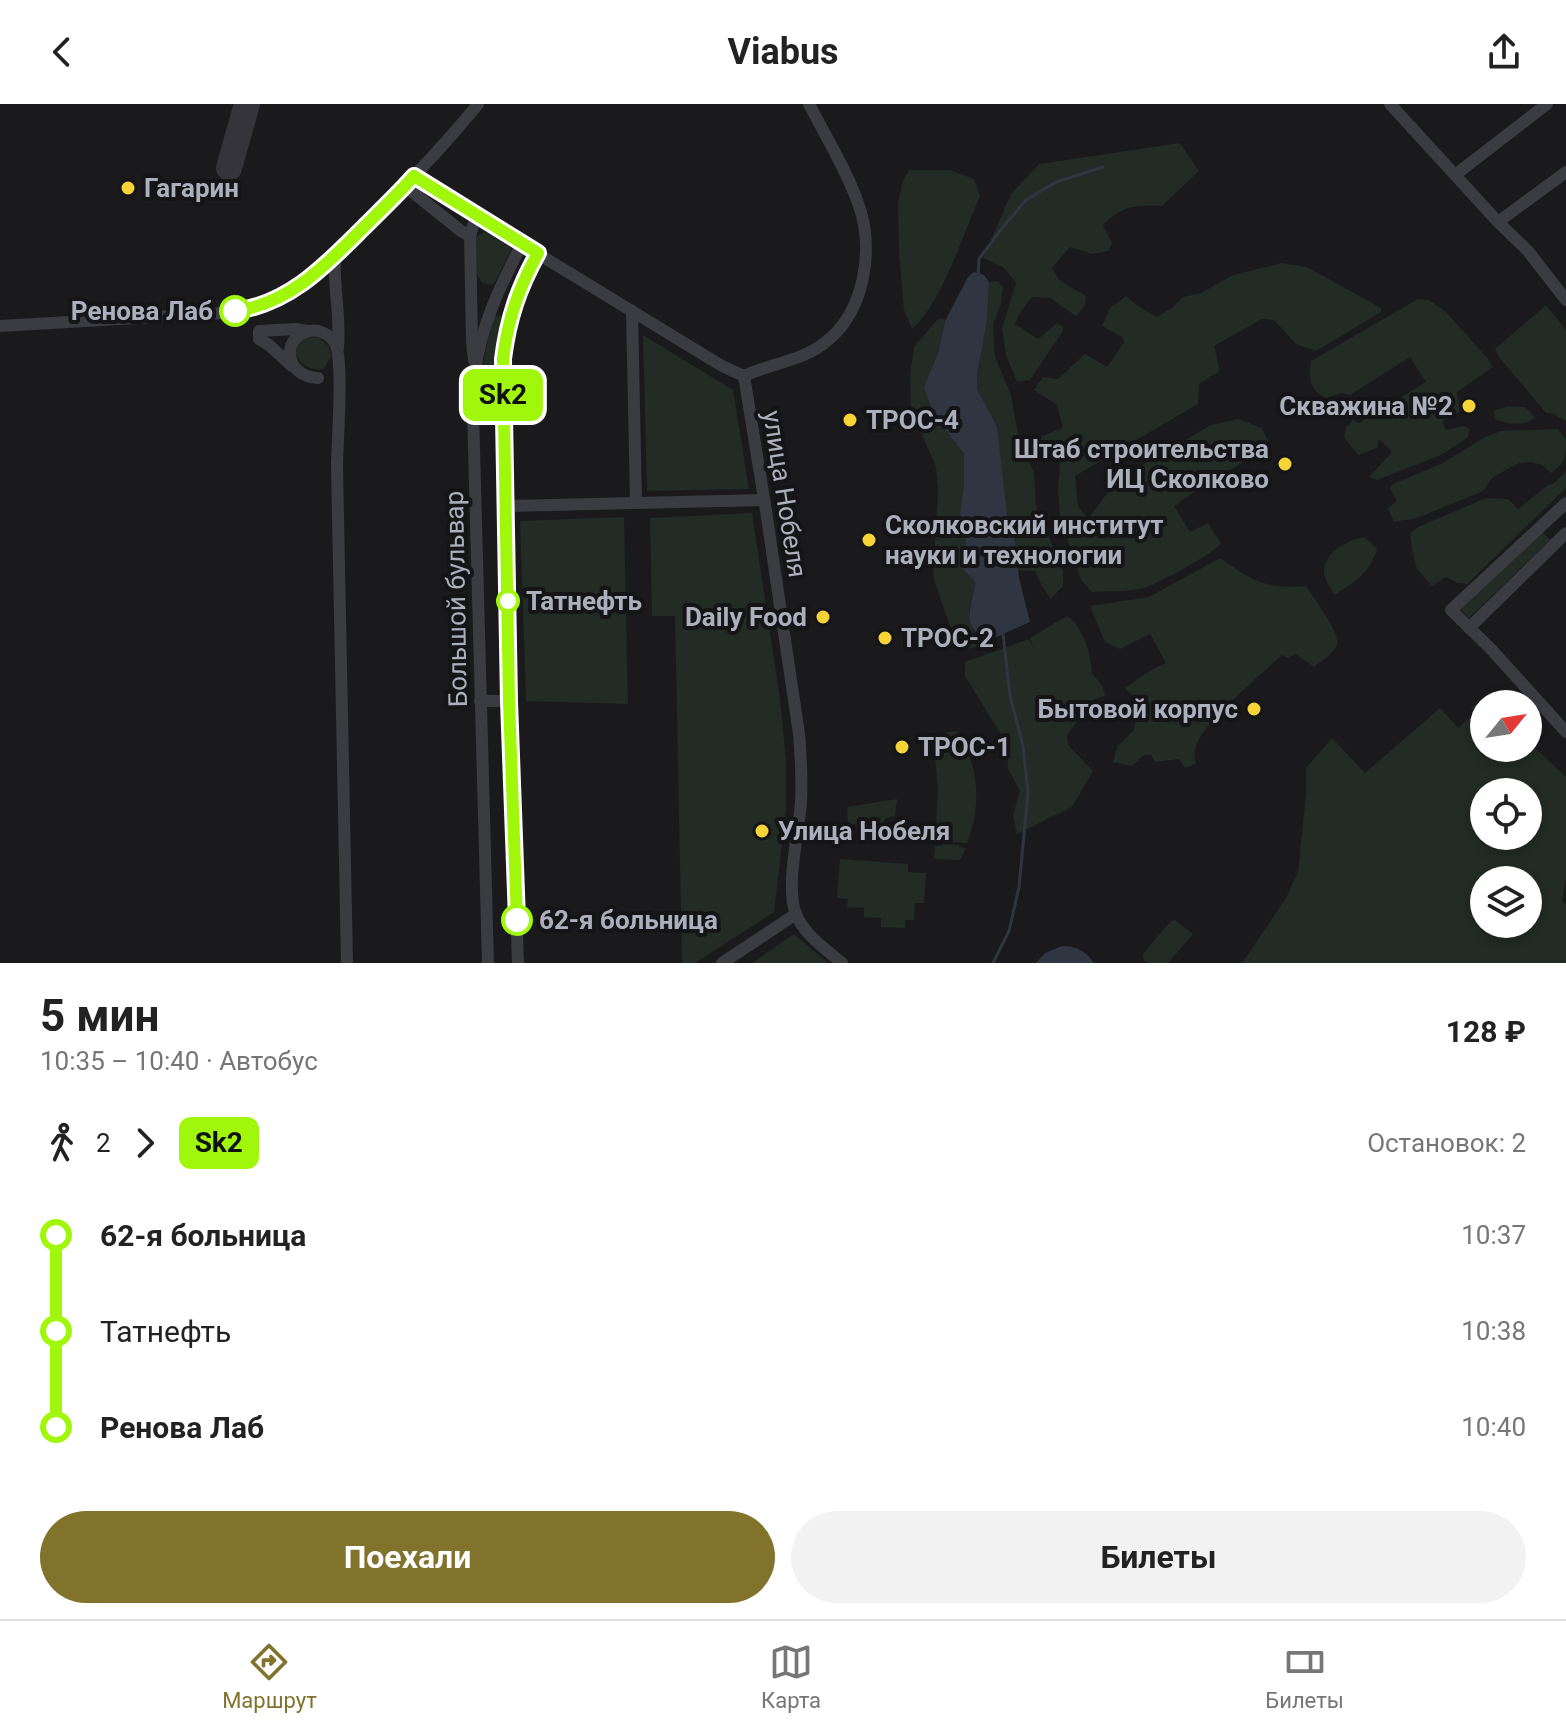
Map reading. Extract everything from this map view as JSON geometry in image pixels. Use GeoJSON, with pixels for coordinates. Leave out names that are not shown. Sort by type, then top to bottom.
{"type":"FeatureCollection","features":[{"type":"Feature","properties":{"kind":"street"},"geometry":{"type":"LineString","coordinates":[[0,326],[223,313],[268,303],[293,290],[335,256],[405,186],[478,104]]}},
{"type":"Feature","properties":{"kind":"street"},"geometry":{"type":"LineString","coordinates":[[744,376],[823,344],[848,318],[861,284],[866,248],[859,205],[809,104]]}},
{"type":"Feature","properties":{"kind":"street"},"geometry":{"type":"LineString","coordinates":[[1390,104],[1528,251],[1566,300]]}},
{"type":"Feature","properties":{"kind":"street"},"geometry":{"type":"LineString","coordinates":[[1455,175],[1547,104]]}},
{"type":"Feature","properties":{"kind":"street"},"geometry":{"type":"LineString","coordinates":[[1498,222],[1566,172]]}},
{"type":"Feature","properties":{"kind":"street","name":"улица Нобеля"},"geometry":{"type":"LineString","coordinates":[[414,176],[722,366],[744,376],[796,702],[802,765],[792,899],[796,914]]}},
{"type":"Feature","properties":{"kind":"street"},"geometry":{"type":"LineString","coordinates":[[405,186],[470,236]]}},
{"type":"Feature","properties":{"kind":"street"},"geometry":{"type":"LineString","coordinates":[[475,372],[472,342],[485,286],[470,236],[476,216]]}},
{"type":"Feature","properties":{"kind":"street","name":"Большой бульвар"},"geometry":{"type":"LineString","coordinates":[[488,963],[473,411],[475,372],[485,329],[485,286],[522,244]]}},
{"type":"Feature","properties":{"kind":"street","name":"Большой бульвар"},"geometry":{"type":"LineString","coordinates":[[518,963],[509,701],[503,359],[510,317],[538,253]]}},
{"type":"Feature","properties":{"kind":"street"},"geometry":{"type":"LineString","coordinates":[[294,368],[290,360],[293,342],[300,335],[330,321],[334,314],[335,256]]}},
{"type":"Feature","properties":{"kind":"street"},"geometry":{"type":"LineString","coordinates":[[336,298],[339,315],[337,431],[347,963]]}},
{"type":"Feature","properties":{"kind":"street"},"geometry":{"type":"LineString","coordinates":[[632,311],[636,503]]}},
{"type":"Feature","properties":{"kind":"street"},"geometry":{"type":"LineString","coordinates":[[318,378],[299,374],[259,339],[259,331],[295,329],[322,332],[335,343],[337,352]]}},
{"type":"Feature","properties":{"kind":"street"},"geometry":{"type":"LineString","coordinates":[[506,506],[764,500]]}},
{"type":"Feature","properties":{"kind":"street"},"geometry":{"type":"LineString","coordinates":[[1566,503],[1451,610],[1566,732]]}},
{"type":"Feature","properties":{"kind":"street"},"geometry":{"type":"LineString","coordinates":[[1469,628],[1566,533]]}},
{"type":"Feature","properties":{"kind":"street"},"geometry":{"type":"LineString","coordinates":[[480,701],[509,701]]}},
{"type":"Feature","properties":{"kind":"street"},"geometry":{"type":"LineString","coordinates":[[722,963],[796,914],[812,938],[842,963]]}},
{"type":"Feature","properties":{"kind":"shaded area"},"geometry":{"type":"Polygon","coordinates":[[[1180,143],[1199,171],[1162,206],[1130,208],[1110,218],[1103,225],[1112,243],[1108,251],[1092,254],[1070,247],[1052,268],[1059,280],[1086,296],[1085,306],[1076,316],[1050,298],[1032,297],[1019,314],[1015,324],[1038,339],[1057,323],[1063,331],[1030,380],[1017,382],[1006,355],[1002,328],[1016,283],[1003,267],[983,258],[1011,194],[1039,164],[1180,143]]]}},
{"type":"Feature","properties":{"kind":"shaded area"},"geometry":{"type":"Polygon","coordinates":[[[909,170],[950,170],[974,179],[980,196],[942,286],[912,329],[904,310],[898,202],[909,170]]]}},
{"type":"Feature","properties":{"kind":"shaded area"},"geometry":{"type":"Polygon","coordinates":[[[485,232],[501,238],[511,251],[491,285],[482,283],[477,274],[475,237],[485,232]]]}},
{"type":"Feature","properties":{"kind":"shaded area"},"geometry":{"type":"Polygon","coordinates":[[[1282,263],[1307,267],[1381,308],[1381,312],[1316,351],[1296,344],[1274,320],[1262,319],[1214,346],[1220,371],[1199,384],[1198,404],[1075,476],[1078,506],[1088,519],[1105,496],[1135,469],[1211,425],[1238,419],[1262,428],[1268,442],[1244,462],[1174,506],[1190,532],[1208,523],[1221,543],[1216,548],[1185,568],[1144,588],[1092,592],[1081,580],[1060,516],[1060,465],[1055,448],[1041,449],[1033,443],[1063,428],[1057,405],[1034,390],[1043,377],[1058,379],[1085,354],[1107,367],[1124,342],[1122,337],[1102,326],[1110,308],[1126,296],[1157,317],[1183,297],[1201,293],[1233,275],[1282,263]]]}},
{"type":"Feature","properties":{"kind":"shaded area"},"geometry":{"type":"Polygon","coordinates":[[[974,272],[984,275],[989,282],[987,322],[977,389],[997,427],[1008,523],[1015,542],[1019,578],[1030,622],[985,642],[970,621],[975,583],[960,566],[966,543],[960,514],[964,454],[931,407],[924,387],[938,353],[945,321],[968,277],[974,272]]]}},
{"type":"Feature","properties":{"kind":"shaded area"},"geometry":{"type":"Polygon","coordinates":[[[997,281],[1003,287],[993,325],[995,357],[1011,395],[1017,429],[1034,474],[1036,506],[1063,571],[1063,586],[1051,599],[1035,571],[1018,570],[1015,542],[1008,523],[985,406],[977,389],[987,322],[989,282],[997,281]]]}},
{"type":"Feature","properties":{"kind":"shaded area"},"geometry":{"type":"Polygon","coordinates":[[[1418,299],[1429,300],[1446,312],[1493,367],[1457,392],[1460,411],[1442,422],[1446,430],[1463,426],[1470,429],[1467,438],[1441,455],[1377,480],[1369,477],[1392,452],[1379,439],[1377,448],[1358,455],[1344,437],[1346,427],[1353,420],[1359,423],[1426,382],[1410,357],[1350,395],[1342,393],[1326,398],[1316,392],[1311,383],[1311,361],[1418,299]]]}},
{"type":"Feature","properties":{"kind":"shaded area"},"geometry":{"type":"Polygon","coordinates":[[[1546,305],[1566,330],[1566,421],[1546,413],[1495,349],[1546,305]]]}},
{"type":"Feature","properties":{"kind":"shaded area"},"geometry":{"type":"Polygon","coordinates":[[[501,315],[498,394],[483,394],[480,407],[486,350],[495,316],[501,315]]]}},
{"type":"Feature","properties":{"kind":"shaded area"},"geometry":{"type":"Polygon","coordinates":[[[942,318],[945,321],[938,353],[924,387],[931,407],[964,454],[960,514],[966,543],[960,565],[975,583],[969,611],[973,631],[985,642],[968,649],[957,646],[933,577],[938,491],[936,467],[911,410],[910,375],[914,347],[942,318]]]}},
{"type":"Feature","properties":{"kind":"shaded area"},"geometry":{"type":"Polygon","coordinates":[[[643,335],[733,390],[749,489],[647,491],[643,335]]]}},
{"type":"Feature","properties":{"kind":"shaded area"},"geometry":{"type":"Polygon","coordinates":[[[309,337],[319,338],[329,346],[331,356],[324,369],[308,367],[298,358],[296,352],[300,341],[309,337]]]}},
{"type":"Feature","properties":{"kind":"shaded area"},"geometry":{"type":"Polygon","coordinates":[[[1508,406],[1525,407],[1535,417],[1516,424],[1495,419],[1494,411],[1508,406]]]}},
{"type":"Feature","properties":{"kind":"shaded area"},"geometry":{"type":"Polygon","coordinates":[[[1558,429],[1566,439],[1565,455],[1560,466],[1551,473],[1542,465],[1519,463],[1493,477],[1483,491],[1417,518],[1394,522],[1388,508],[1397,501],[1390,488],[1393,484],[1441,464],[1485,437],[1501,431],[1558,429]]]}},
{"type":"Feature","properties":{"kind":"shaded area"},"geometry":{"type":"Polygon","coordinates":[[[1566,471],[1566,488],[1467,584],[1446,577],[1432,586],[1417,569],[1410,533],[1418,527],[1486,498],[1508,499],[1518,509],[1566,471]]]}},
{"type":"Feature","properties":{"kind":"shaded area"},"geometry":{"type":"Polygon","coordinates":[[[752,513],[786,760],[786,810],[774,912],[695,963],[682,963],[675,616],[652,616],[650,518],[752,513]]]}},
{"type":"Feature","properties":{"kind":"shaded area"},"geometry":{"type":"Polygon","coordinates":[[[624,517],[628,704],[526,701],[520,521],[624,517]]]}},
{"type":"Feature","properties":{"kind":"shaded area"},"geometry":{"type":"Polygon","coordinates":[[[1542,531],[1550,540],[1469,618],[1460,609],[1542,531]]]}},
{"type":"Feature","properties":{"kind":"shaded area"},"geometry":{"type":"Polygon","coordinates":[[[1365,537],[1377,549],[1370,565],[1355,582],[1334,595],[1324,569],[1329,557],[1340,547],[1365,537]]]}},
{"type":"Feature","properties":{"kind":"shaded area"},"geometry":{"type":"Polygon","coordinates":[[[1220,558],[1260,582],[1306,586],[1334,631],[1336,647],[1314,667],[1296,654],[1288,658],[1282,655],[1234,699],[1201,735],[1194,755],[1196,764],[1185,768],[1179,759],[1155,762],[1151,755],[1144,755],[1132,766],[1113,762],[1117,747],[1134,730],[1137,714],[1133,697],[1125,688],[1166,663],[1150,634],[1120,649],[1105,642],[1090,606],[1149,597],[1220,558]]]}},
{"type":"Feature","properties":{"kind":"shaded area"},"geometry":{"type":"Polygon","coordinates":[[[1067,616],[1082,634],[1092,674],[1101,684],[1105,696],[1082,703],[1078,720],[1067,735],[1068,745],[1093,771],[1072,807],[1017,834],[1013,815],[1020,791],[1008,769],[1007,744],[965,676],[965,662],[1029,639],[1034,649],[1030,638],[1067,616]]]}},
{"type":"Feature","properties":{"kind":"shaded area"},"geometry":{"type":"Polygon","coordinates":[[[1440,708],[1458,728],[1470,717],[1470,762],[1542,762],[1542,754],[1566,777],[1566,877],[1562,901],[1566,904],[1566,963],[1242,963],[1286,898],[1298,872],[1306,768],[1332,738],[1365,773],[1440,708]]]}},
{"type":"Feature","properties":{"kind":"shaded area"},"geometry":{"type":"Polygon","coordinates":[[[957,731],[970,758],[976,786],[975,814],[967,843],[935,841],[938,790],[933,734],[957,731]]]}},
{"type":"Feature","properties":{"kind":"shaded area"},"geometry":{"type":"Polygon","coordinates":[[[897,799],[895,816],[886,818],[882,828],[857,828],[855,824],[848,824],[847,807],[897,799]]]}},
{"type":"Feature","properties":{"kind":"shaded area"},"geometry":{"type":"Polygon","coordinates":[[[943,844],[966,848],[960,860],[934,859],[935,846],[943,844]]]}},
{"type":"Feature","properties":{"kind":"shaded area"},"geometry":{"type":"Polygon","coordinates":[[[840,859],[908,864],[908,872],[926,873],[924,903],[915,903],[914,920],[905,920],[905,928],[881,927],[881,918],[864,917],[864,908],[847,907],[848,899],[837,898],[840,859]]]}},
{"type":"Feature","properties":{"kind":"shaded area"},"geometry":{"type":"Polygon","coordinates":[[[1175,920],[1193,934],[1168,963],[1148,963],[1143,954],[1175,920]]]}},
{"type":"Feature","properties":{"kind":"shaded area"},"geometry":{"type":"Polygon","coordinates":[[[794,934],[828,963],[752,963],[794,934]]]}},
{"type":"Feature","properties":{"kind":"shaded area"},"geometry":{"type":"Polygon","coordinates":[[[1062,946],[1080,950],[1094,963],[1036,963],[1045,953],[1062,946]]]}},
{"type":"Feature","properties":{"kind":"waterway"},"geometry":{"type":"LineString","coordinates":[[978,276],[979,259],[1026,200],[1056,182],[1103,167]]}},
{"type":"Feature","properties":{"kind":"waterway"},"geometry":{"type":"LineString","coordinates":[[993,963],[1009,931],[1019,887],[1028,792],[1023,746],[1010,696],[1003,634]]}},
{"type":"Feature","properties":{"kind":"taxiway"},"geometry":{"type":"LineString","coordinates":[[229,168],[247,104]]}},
{"type":"Feature","properties":{"kind":"bus line","name":"Sk2"},"geometry":{"type":"LineString","coordinates":[[235,311],[268,303],[293,290],[335,256],[414,176],[538,253],[524,278],[510,317],[503,359],[509,701],[517,920]]}},
{"type":"Feature","properties":{"kind":"place","name":"Гагарин"},"geometry":{"type":"Point","coordinates":[128,188]}},
{"type":"Feature","properties":{"kind":"place","name":"Ренова Лаб"},"geometry":{"type":"Point","coordinates":[235,311]}},
{"type":"Feature","properties":{"kind":"place","name":"Скважина №2"},"geometry":{"type":"Point","coordinates":[1469,406]}},
{"type":"Feature","properties":{"kind":"place","name":"TPOC-4"},"geometry":{"type":"Point","coordinates":[850,420]}},
{"type":"Feature","properties":{"kind":"place","name":"Штаб строительства ИЦ Сколково"},"geometry":{"type":"Point","coordinates":[1285,464]}},
{"type":"Feature","properties":{"kind":"place","name":"Сколковский институт науки и технологии"},"geometry":{"type":"Point","coordinates":[869,540]}},
{"type":"Feature","properties":{"kind":"place","name":"Татнефть"},"geometry":{"type":"Point","coordinates":[508,601]}},
{"type":"Feature","properties":{"kind":"place","name":"Daily Food"},"geometry":{"type":"Point","coordinates":[823,617]}},
{"type":"Feature","properties":{"kind":"place","name":"TPOC-2"},"geometry":{"type":"Point","coordinates":[885,638]}},
{"type":"Feature","properties":{"kind":"place","name":"Бытовой корпус"},"geometry":{"type":"Point","coordinates":[1254,709]}},
{"type":"Feature","properties":{"kind":"place","name":"TPOC-1"},"geometry":{"type":"Point","coordinates":[902,747]}},
{"type":"Feature","properties":{"kind":"place","name":"Улица Нобеля"},"geometry":{"type":"Point","coordinates":[762,831]}},
{"type":"Feature","properties":{"kind":"place","name":"62-я больница"},"geometry":{"type":"Point","coordinates":[517,920]}}]}
